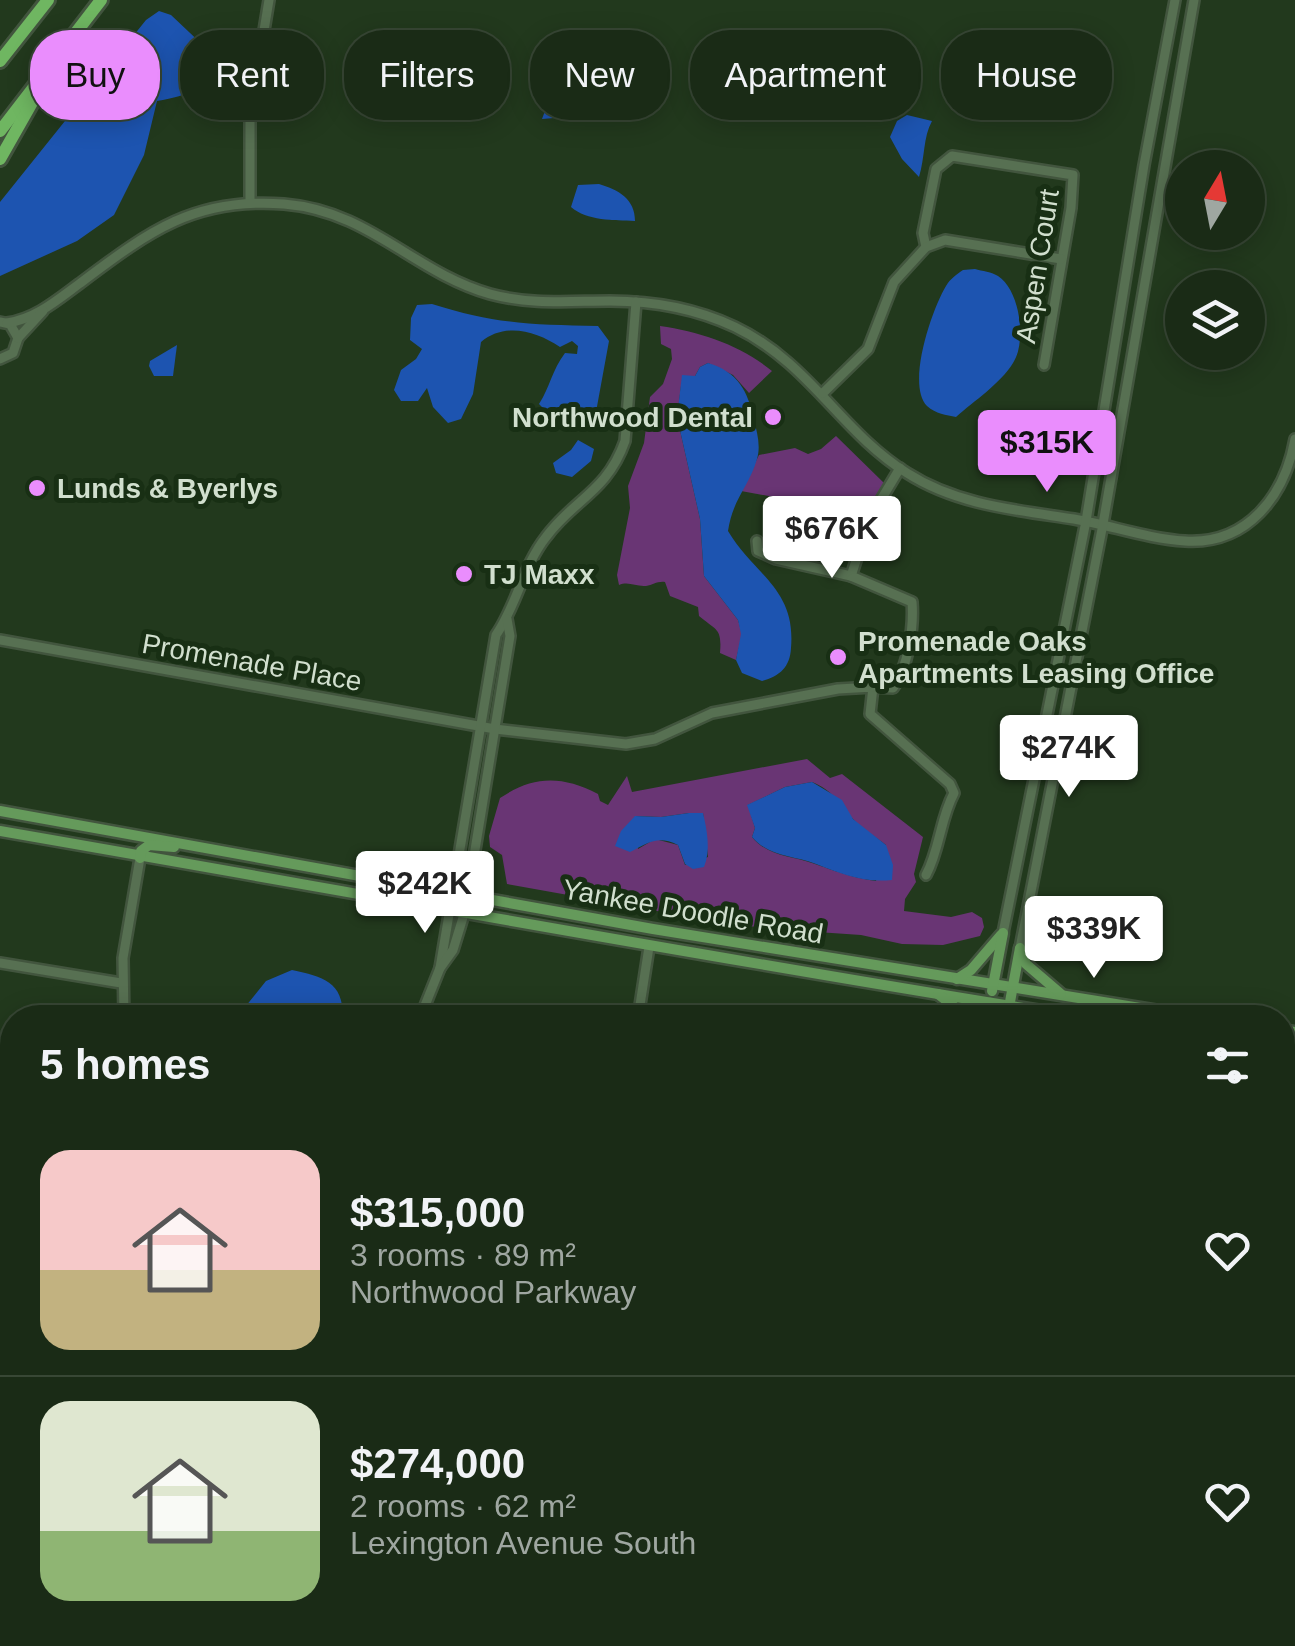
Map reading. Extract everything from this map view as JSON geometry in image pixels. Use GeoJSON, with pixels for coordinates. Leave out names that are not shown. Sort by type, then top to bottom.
{"type":"FeatureCollection","features":[{"type":"Feature","properties":{"kind":"highway"},"geometry":{"type":"LineString","coordinates":[[0,61],[48,0]]}},
{"type":"Feature","properties":{"kind":"highway"},"geometry":{"type":"LineString","coordinates":[[78,30],[101,0]]}},
{"type":"Feature","properties":{"kind":"highway"},"geometry":{"type":"LineString","coordinates":[[0,130],[30,92]]}},
{"type":"Feature","properties":{"kind":"highway"},"geometry":{"type":"LineString","coordinates":[[0,159],[30,106]]}},
{"type":"Feature","properties":{"kind":"main road","name":"Yankee Doodle Road"},"geometry":{"type":"LineString","coordinates":[[0,811],[1120,1005]]}},
{"type":"Feature","properties":{"kind":"main road","name":"Yankee Doodle Road"},"geometry":{"type":"LineString","coordinates":[[0,831],[996,1005]]}},
{"type":"Feature","properties":{"kind":"main road"},"geometry":{"type":"LineString","coordinates":[[140,858],[141,851],[149,845],[235,852]]}},
{"type":"Feature","properties":{"kind":"main road"},"geometry":{"type":"LineString","coordinates":[[956,979],[972,970],[1002,933]]}},
{"type":"Feature","properties":{"kind":"main road"},"geometry":{"type":"LineString","coordinates":[[990,1002],[1002,933]]}},
{"type":"Feature","properties":{"kind":"main road"},"geometry":{"type":"LineString","coordinates":[[1009,1005],[1020,948]]}},
{"type":"Feature","properties":{"kind":"main road"},"geometry":{"type":"LineString","coordinates":[[1020,948],[1026,964],[1064,996]]}},
{"type":"Feature","properties":{"kind":"main road"},"geometry":{"type":"LineString","coordinates":[[937,994],[951,1005]]}},
{"type":"Feature","properties":{"kind":"street"},"geometry":{"type":"LineString","coordinates":[[250,203],[250,114],[270,0]]}},
{"type":"Feature","properties":{"kind":"street"},"geometry":{"type":"LineString","coordinates":[[1002,933],[1086,521],[1175,0]]}},
{"type":"Feature","properties":{"kind":"street"},"geometry":{"type":"LineString","coordinates":[[1020,948],[1104,524],[1194,0]]}},
{"type":"Feature","properties":{"kind":"street","name":"Aspen Court"},"geometry":{"type":"LineString","coordinates":[[926,247],[923,233],[936,169],[952,156],[1073,175],[1071,208],[1044,365]]}},
{"type":"Feature","properties":{"kind":"street"},"geometry":{"type":"LineString","coordinates":[[1,359],[14,353],[18,338],[44,310],[150,232],[195,213],[250,203],[308,208],[344,218],[374,231],[454,280],[488,293],[539,302],[636,302],[682,308],[736,328],[788,360],[884,458],[961,499],[1180,541],[1211,540],[1254,519],[1277,494],[1290,466],[1295,439]]}},
{"type":"Feature","properties":{"kind":"street"},"geometry":{"type":"LineString","coordinates":[[823,394],[868,349],[894,282],[926,247],[946,240],[1061,259]]}},
{"type":"Feature","properties":{"kind":"street"},"geometry":{"type":"LineString","coordinates":[[425,1005],[440,968],[496,635],[545,537],[604,481],[621,452],[636,302]]}},
{"type":"Feature","properties":{"kind":"street"},"geometry":{"type":"LineString","coordinates":[[18,338],[3,323],[44,310]]}},
{"type":"Feature","properties":{"kind":"street"},"geometry":{"type":"LineString","coordinates":[[851,576],[870,518],[900,468]]}},
{"type":"Feature","properties":{"kind":"street"},"geometry":{"type":"LineString","coordinates":[[756,542],[758,551],[776,559],[851,576],[912,602],[902,676],[892,688],[874,687],[870,714],[950,784],[954,793],[943,813],[926,875]]}},
{"type":"Feature","properties":{"kind":"street"},"geometry":{"type":"LineString","coordinates":[[440,968],[454,950],[465,911],[510,636],[507,619]]}},
{"type":"Feature","properties":{"kind":"street","name":"Promenade Place"},"geometry":{"type":"LineString","coordinates":[[0,640],[496,729],[626,744],[668,734],[712,714],[838,688],[874,687]]}},
{"type":"Feature","properties":{"kind":"street"},"geometry":{"type":"LineString","coordinates":[[123,1005],[121,983],[140,858]]}},
{"type":"Feature","properties":{"kind":"street"},"geometry":{"type":"LineString","coordinates":[[640,1005],[650,946]]}},
{"type":"Feature","properties":{"kind":"street"},"geometry":{"type":"LineString","coordinates":[[0,963],[121,983]]}},
{"type":"Feature","properties":{"kind":"shaded area"},"geometry":{"type":"Polygon","coordinates":[[[660,326],[719,341],[772,371],[749,393],[733,375],[708,363],[681,386],[677,417],[700,519],[704,576],[738,620],[742,634],[736,660],[720,653],[719,634],[699,616],[698,607],[670,596],[665,582],[619,585],[617,575],[630,508],[628,486],[644,443],[650,397],[663,384],[672,359],[671,349],[661,344],[660,326]]]}},
{"type":"Feature","properties":{"kind":"shaded area"},"geometry":{"type":"Polygon","coordinates":[[[836,436],[884,483],[868,511],[861,513],[741,491],[759,455],[795,448],[808,454],[836,436]]]}},
{"type":"Feature","properties":{"kind":"shaded area"},"geometry":{"type":"Polygon","coordinates":[[[807,759],[830,778],[842,774],[923,837],[914,874],[916,882],[905,899],[904,911],[951,917],[972,912],[982,918],[984,927],[980,936],[943,945],[902,944],[776,923],[741,926],[507,884],[502,855],[490,847],[489,836],[500,798],[524,785],[559,781],[598,794],[600,801],[608,805],[627,776],[632,792],[807,759]],[[812,782],[785,787],[748,805],[755,828],[752,837],[780,854],[876,881],[886,845],[857,823],[831,793],[812,782]],[[703,813],[635,816],[638,849],[655,839],[678,845],[685,865],[708,857],[703,813]]]}},
{"type":"Feature","properties":{"kind":"water"},"geometry":{"type":"Polygon","coordinates":[[[159,11],[171,15],[187,30],[180,30],[180,96],[160,100],[160,30],[138,30],[159,11]]]}},
{"type":"Feature","properties":{"kind":"water"},"geometry":{"type":"Polygon","coordinates":[[[66,120],[152,120],[144,155],[114,215],[77,241],[0,276],[0,202],[66,120]]]}},
{"type":"Feature","properties":{"kind":"water"},"geometry":{"type":"Polygon","coordinates":[[[897,121],[932,121],[919,177],[902,159],[890,137],[897,121]]]}},
{"type":"Feature","properties":{"kind":"water"},"geometry":{"type":"Polygon","coordinates":[[[599,184],[624,196],[635,221],[593,217],[571,207],[578,185],[599,184]]]}},
{"type":"Feature","properties":{"kind":"water"},"geometry":{"type":"Polygon","coordinates":[[[975,269],[998,276],[1006,283],[1016,304],[1020,343],[1008,371],[956,417],[927,406],[921,396],[920,365],[928,329],[946,286],[963,270],[975,269]]]}},
{"type":"Feature","properties":{"kind":"water"},"geometry":{"type":"Polygon","coordinates":[[[432,304],[514,322],[598,326],[609,341],[596,412],[546,411],[539,404],[565,353],[577,354],[578,346],[572,341],[560,347],[520,331],[500,332],[481,342],[473,394],[461,419],[448,423],[433,407],[427,388],[418,401],[401,401],[394,390],[401,370],[422,349],[410,340],[411,318],[417,305],[432,304]]]}},
{"type":"Feature","properties":{"kind":"water"},"geometry":{"type":"Polygon","coordinates":[[[177,345],[173,376],[154,376],[150,361],[177,345]]]}},
{"type":"Feature","properties":{"kind":"water"},"geometry":{"type":"Polygon","coordinates":[[[708,363],[740,384],[758,439],[757,459],[728,531],[780,596],[791,628],[786,665],[762,681],[742,673],[736,660],[741,634],[738,620],[704,576],[700,519],[677,417],[682,375],[695,376],[708,363]]]}},
{"type":"Feature","properties":{"kind":"water"},"geometry":{"type":"Polygon","coordinates":[[[578,440],[594,449],[591,461],[572,477],[556,473],[553,463],[578,440]]]}},
{"type":"Feature","properties":{"kind":"water"},"geometry":{"type":"Polygon","coordinates":[[[812,782],[842,800],[853,819],[886,845],[893,865],[892,880],[844,874],[774,852],[752,837],[755,828],[747,805],[785,787],[812,782]]]}},
{"type":"Feature","properties":{"kind":"water"},"geometry":{"type":"Polygon","coordinates":[[[703,813],[708,847],[704,867],[693,869],[685,864],[678,845],[671,842],[653,841],[630,852],[615,846],[621,831],[635,816],[703,813]]]}},
{"type":"Feature","properties":{"kind":"water"},"geometry":{"type":"Polygon","coordinates":[[[292,970],[313,975],[335,988],[342,1005],[247,1005],[266,981],[292,970]]]}},
{"type":"Feature","properties":{"kind":"place","name":"Northwood Dental"},"geometry":{"type":"Point","coordinates":[773,417]}},
{"type":"Feature","properties":{"kind":"place","name":"Lunds & Byerlys"},"geometry":{"type":"Point","coordinates":[37,488]}},
{"type":"Feature","properties":{"kind":"place","name":"TJ Maxx"},"geometry":{"type":"Point","coordinates":[464,574]}},
{"type":"Feature","properties":{"kind":"place","name":"Promenade Oaks Apartments Leasing Office"},"geometry":{"type":"Point","coordinates":[838,657]}}]}
